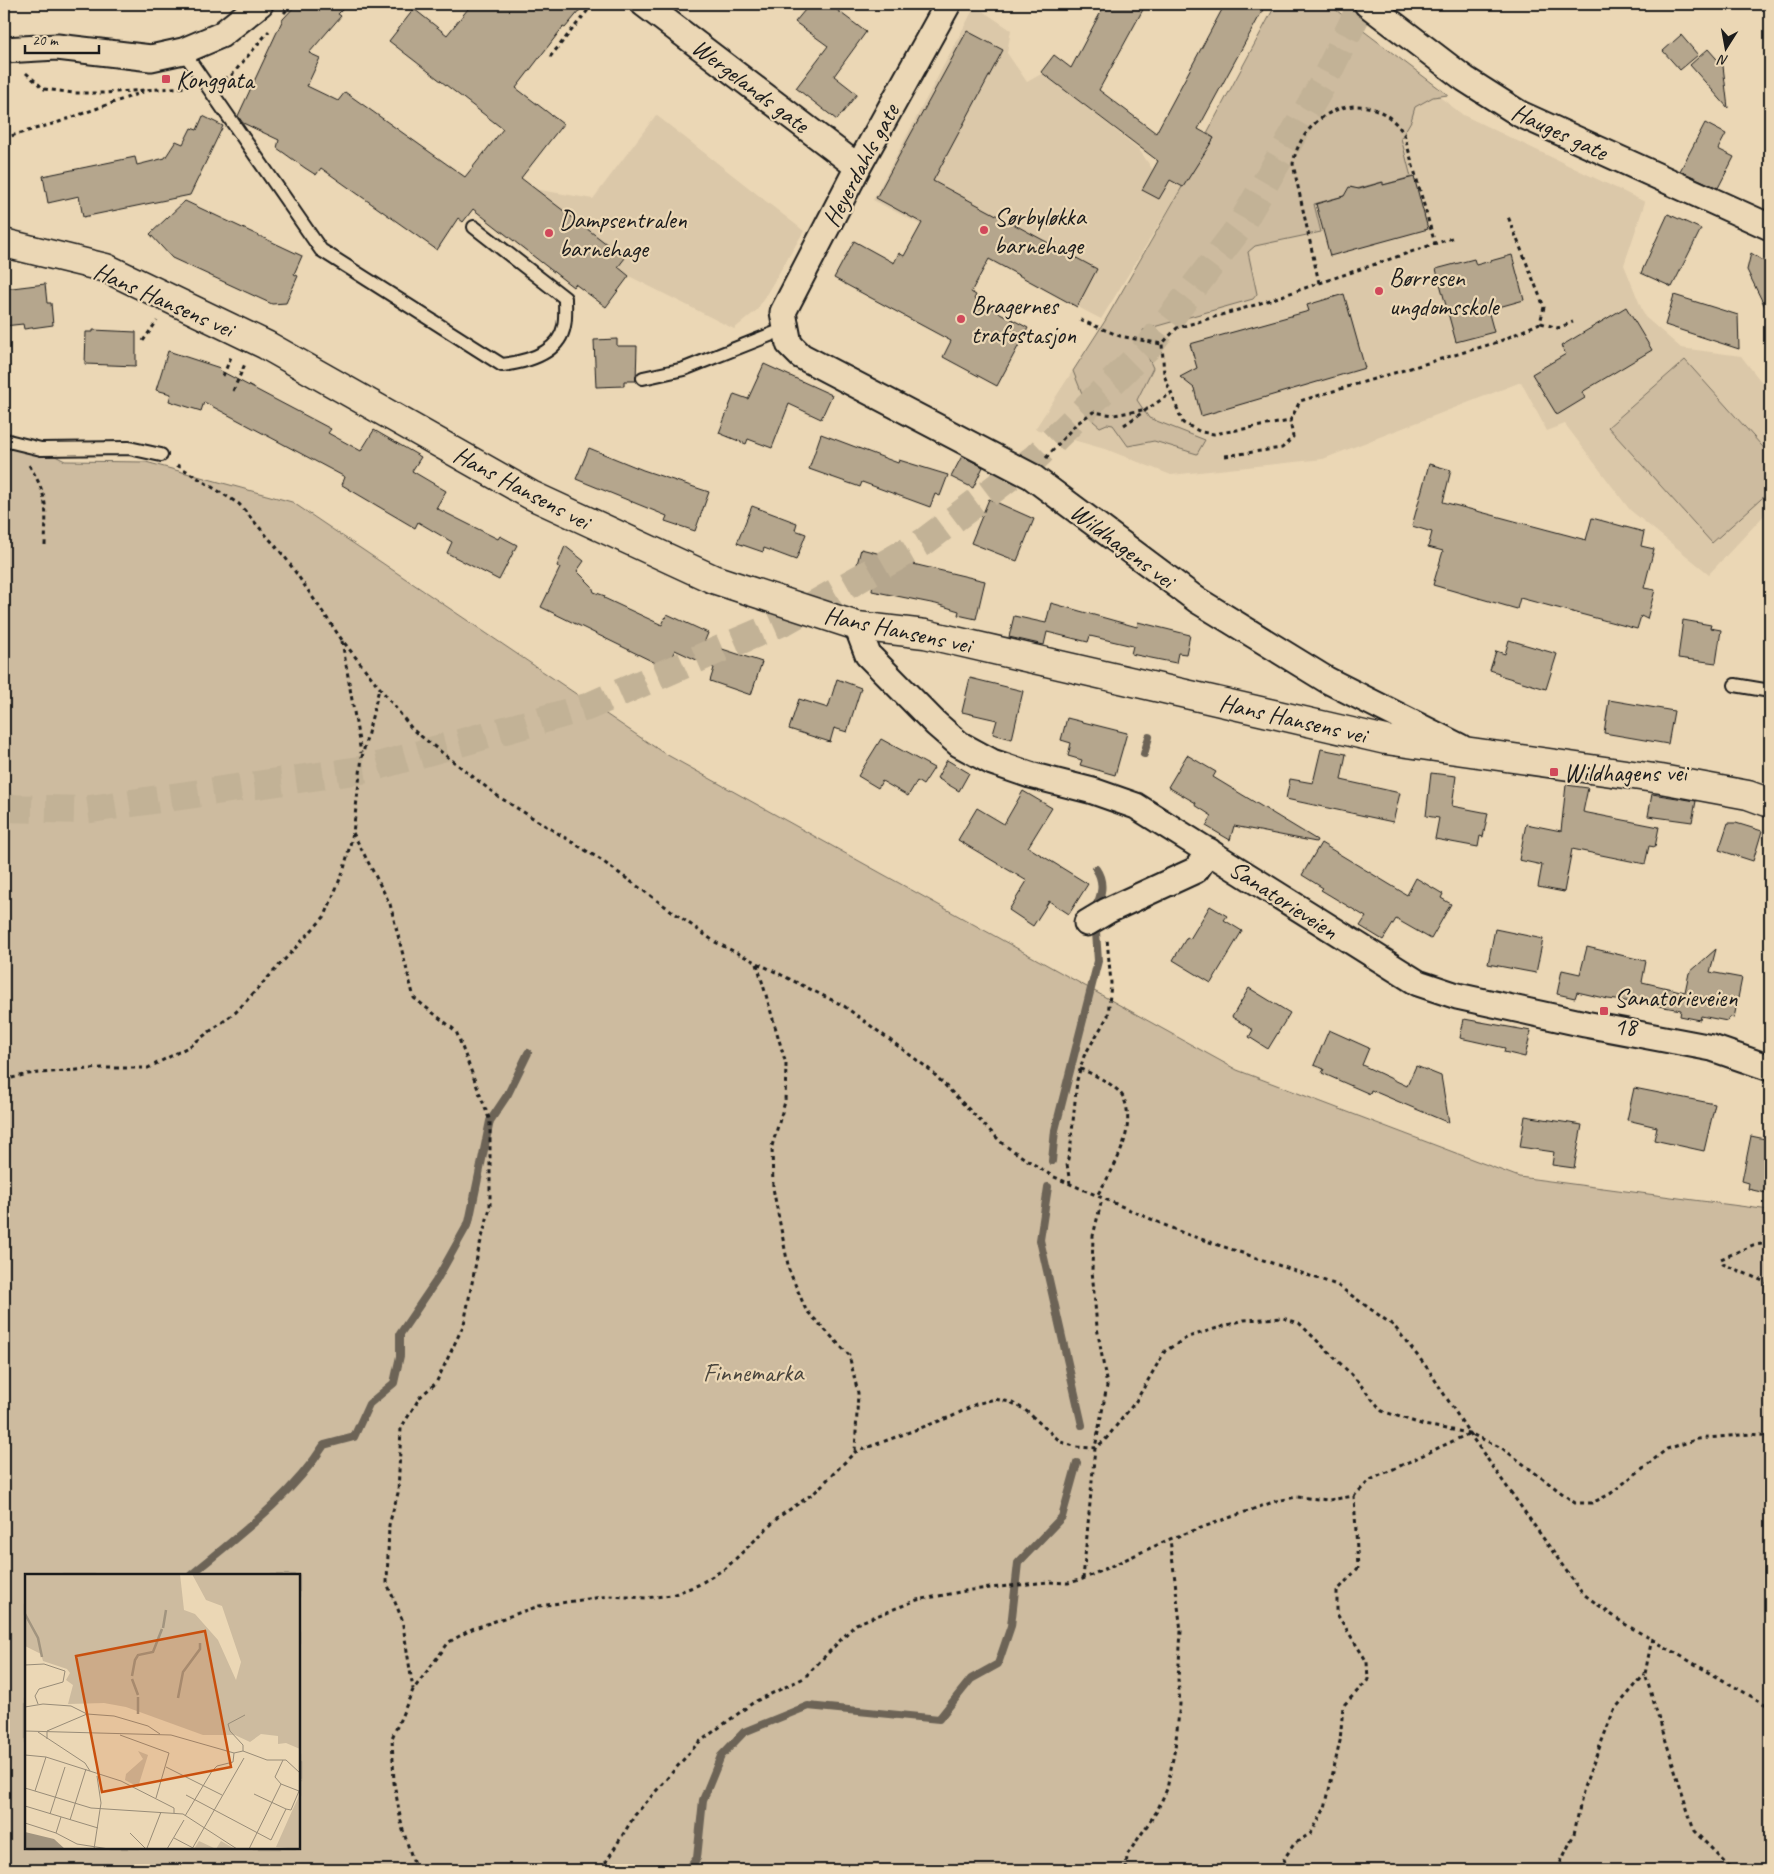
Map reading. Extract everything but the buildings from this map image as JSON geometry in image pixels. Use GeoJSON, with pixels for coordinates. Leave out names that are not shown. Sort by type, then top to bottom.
{"type":"FeatureCollection","features":[{"type":"Feature","properties":{"kind":"main road","name":"Hans Hansens vei"},"geometry":{"type":"LineString","coordinates":[[4,243],[106,268],[266,346],[531,495],[581,520],[713,579],[857,626],[925,634],[1386,740],[1472,754],[1661,779],[1748,795],[1770,803]]}},
{"type":"Feature","properties":{"kind":"street"},"geometry":{"type":"LineString","coordinates":[[4,50],[57,47],[151,58],[183,52],[221,35],[260,4]]}},
{"type":"Feature","properties":{"kind":"street","name":"Wergelands gate"},"geometry":{"type":"LineString","coordinates":[[644,4],[858,167]]}},
{"type":"Feature","properties":{"kind":"street","name":"Heyerdahls gate"},"geometry":{"type":"LineString","coordinates":[[785,329],[783,312],[858,167],[948,4]]}},
{"type":"Feature","properties":{"kind":"street","name":"Hauges gate"},"geometry":{"type":"LineString","coordinates":[[1368,4],[1465,79],[1520,114],[1770,227]]}},
{"type":"Feature","properties":{"kind":"street","name":"Wildhagens vei"},"geometry":{"type":"LineString","coordinates":[[785,329],[789,344],[801,356],[1031,476],[1197,600],[1327,680],[1472,754]]}},
{"type":"Feature","properties":{"kind":"street","name":"Sanatorieveien"},"geometry":{"type":"LineString","coordinates":[[857,626],[868,655],[936,724],[959,744],[1002,765],[1030,775],[1094,791],[1136,806],[1418,982],[1457,996],[1576,1022],[1712,1048],[1770,1068]]}},
{"type":"Feature","properties":{"kind":"street"},"geometry":{"type":"LineString","coordinates":[[1092,920],[1196,870],[1209,851]]}},
{"type":"Feature","properties":{"kind":"lane"},"geometry":{"type":"LineString","coordinates":[[183,52],[321,250],[502,366],[527,362],[551,348],[564,328],[565,298],[474,226]]}},
{"type":"Feature","properties":{"kind":"lane"},"geometry":{"type":"LineString","coordinates":[[643,378],[684,369],[785,329]]}},
{"type":"Feature","properties":{"kind":"lane"},"geometry":{"type":"LineString","coordinates":[[4,440],[17,445],[41,449],[130,448],[161,455]]}},
{"type":"Feature","properties":{"kind":"lane"},"geometry":{"type":"LineString","coordinates":[[1735,685],[1770,691]]}},
{"type":"Feature","properties":{"kind":"path"},"geometry":{"type":"LineString","coordinates":[[550,57],[593,4]]}},
{"type":"Feature","properties":{"kind":"path"},"geometry":{"type":"LineString","coordinates":[[4,138],[59,122],[148,90]]}},
{"type":"Feature","properties":{"kind":"path"},"geometry":{"type":"LineString","coordinates":[[1319,283],[1293,164],[1296,149],[1306,132],[1333,111],[1351,104],[1380,111],[1397,124],[1404,134],[1435,244]]}},
{"type":"Feature","properties":{"kind":"path"},"geometry":{"type":"LineString","coordinates":[[1507,214],[1544,307],[1540,323]]}},
{"type":"Feature","properties":{"kind":"path"},"geometry":{"type":"LineString","coordinates":[[1290,420],[1214,434],[1201,432],[1183,423],[1164,375],[1162,344],[1177,328],[1452,238]]}},
{"type":"Feature","properties":{"kind":"path"},"geometry":{"type":"LineString","coordinates":[[1080,320],[1120,336],[1162,344]]}},
{"type":"Feature","properties":{"kind":"path"},"geometry":{"type":"LineString","coordinates":[[1225,456],[1282,448],[1293,437],[1290,420],[1300,401],[1498,342],[1540,323],[1558,328],[1573,322]]}},
{"type":"Feature","properties":{"kind":"path"},"geometry":{"type":"LineString","coordinates":[[1124,425],[1171,393]]}},
{"type":"Feature","properties":{"kind":"path"},"geometry":{"type":"LineString","coordinates":[[1031,476],[1076,424],[1094,412],[1114,414],[1148,408]]}},
{"type":"Feature","properties":{"kind":"path"},"geometry":{"type":"LineString","coordinates":[[17,445],[42,486],[46,507],[45,545]]}},
{"type":"Feature","properties":{"kind":"path"},"geometry":{"type":"LineString","coordinates":[[161,455],[239,504],[285,557],[342,640],[413,730],[499,797],[598,858],[715,942],[844,1006],[929,1069],[1004,1145],[1070,1184],[1102,1199],[1183,1233],[1337,1285],[1394,1326],[1428,1369],[1469,1433],[1582,1593],[1623,1623],[1770,1707]]}},
{"type":"Feature","properties":{"kind":"path"},"geometry":{"type":"LineString","coordinates":[[342,640],[362,756]]}},
{"type":"Feature","properties":{"kind":"path"},"geometry":{"type":"LineString","coordinates":[[4,1080],[28,1074],[74,1070],[148,1068],[190,1046],[236,1012],[324,916],[344,869],[353,833],[362,756],[379,689]]}},
{"type":"Feature","properties":{"kind":"path"},"geometry":{"type":"LineString","coordinates":[[353,833],[390,904],[414,998],[456,1031],[490,1121],[490,1208],[478,1252],[464,1324],[436,1383],[420,1397],[400,1428],[398,1493],[389,1525],[387,1584],[402,1619],[413,1690]]}},
{"type":"Feature","properties":{"kind":"path"},"geometry":{"type":"LineString","coordinates":[[1070,1184],[1067,1164],[1071,1143],[1076,1080],[1084,1056],[1108,1016],[1110,983],[1107,935],[1092,920]]}},
{"type":"Feature","properties":{"kind":"path"},"geometry":{"type":"LineString","coordinates":[[757,964],[786,1064],[785,1102],[772,1146],[773,1188],[787,1261],[806,1310],[849,1355],[858,1393],[855,1452]]}},
{"type":"Feature","properties":{"kind":"path"},"geometry":{"type":"LineString","coordinates":[[1080,1069],[1106,1081],[1124,1097],[1127,1117],[1125,1136],[1114,1170],[1096,1196]]}},
{"type":"Feature","properties":{"kind":"path"},"geometry":{"type":"LineString","coordinates":[[1083,1579],[1095,1448],[1107,1386],[1097,1327],[1092,1270],[1093,1236],[1102,1199]]}},
{"type":"Feature","properties":{"kind":"path"},"geometry":{"type":"LineString","coordinates":[[1770,1243],[1753,1245],[1722,1259],[1724,1264],[1770,1284]]}},
{"type":"Feature","properties":{"kind":"path"},"geometry":{"type":"LineString","coordinates":[[416,1870],[402,1827],[397,1800],[394,1783],[392,1738],[413,1690],[449,1642],[472,1630],[539,1606],[610,1596],[646,1598],[672,1595],[698,1585],[726,1568],[780,1516],[814,1493],[855,1452],[953,1416],[976,1404],[994,1399],[1010,1402],[1024,1409],[1061,1442],[1077,1447],[1095,1448],[1105,1440],[1136,1401],[1165,1351],[1188,1337],[1244,1320],[1283,1318],[1300,1323],[1354,1377],[1382,1411],[1424,1426],[1469,1433],[1502,1448],[1575,1503],[1592,1503],[1610,1494],[1667,1449],[1698,1440],[1750,1434],[1770,1436]]}},
{"type":"Feature","properties":{"kind":"path"},"geometry":{"type":"LineString","coordinates":[[601,1870],[634,1814],[698,1743],[754,1702],[804,1678],[856,1624],[917,1600],[971,1590],[1048,1582],[1068,1583],[1083,1579],[1170,1539],[1276,1501],[1297,1497],[1329,1500],[1354,1496],[1370,1480],[1469,1433]]}},
{"type":"Feature","properties":{"kind":"path"},"geometry":{"type":"LineString","coordinates":[[1288,1870],[1284,1859],[1294,1844],[1311,1833],[1325,1808],[1340,1741],[1342,1706],[1368,1680],[1367,1662],[1338,1614],[1337,1591],[1358,1568],[1354,1496]]}},
{"type":"Feature","properties":{"kind":"path"},"geometry":{"type":"LineString","coordinates":[[1126,1870],[1127,1855],[1157,1811],[1167,1788],[1175,1748],[1180,1704],[1178,1679],[1181,1631],[1170,1539]]}},
{"type":"Feature","properties":{"kind":"path"},"geometry":{"type":"LineString","coordinates":[[1652,1638],[1645,1674],[1694,1831],[1733,1870]]}},
{"type":"Feature","properties":{"kind":"path"},"geometry":{"type":"LineString","coordinates":[[1556,1870],[1574,1834],[1584,1787],[1614,1710],[1645,1674]]}},
{"type":"Feature","properties":{"kind":"shaded area","name":"Børresen ungdomsskole"},"geometry":{"type":"Polygon","coordinates":[[[1294,4],[1319,4],[1463,115],[1645,202],[1624,265],[1645,317],[1681,348],[1741,356],[1770,393],[1770,509],[1709,574],[1630,510],[1565,424],[1547,431],[1521,382],[1323,459],[1171,475],[1108,450],[1035,429],[1105,321],[1294,4]]]}},
{"type":"Feature","properties":{"kind":"shaded area"},"geometry":{"type":"Polygon","coordinates":[[[975,6],[1011,30],[1007,53],[1027,82],[1043,73],[1138,148],[1153,170],[1182,187],[1101,319],[873,200],[975,6]]]}},
{"type":"Feature","properties":{"kind":"shaded area"},"geometry":{"type":"Polygon","coordinates":[[[656,115],[804,231],[757,310],[734,329],[629,276],[578,280],[573,287],[502,233],[534,189],[593,199],[656,115]]]}},
{"type":"Feature","properties":{"kind":"green space"},"geometry":{"type":"Polygon","coordinates":[[[1276,4],[1328,4],[1448,95],[1433,97],[1415,107],[1411,121],[1401,138],[1411,177],[1383,185],[1382,182],[1356,189],[1351,187],[1347,195],[1314,204],[1321,232],[1255,246],[1248,252],[1257,294],[1253,299],[1143,330],[1148,357],[1153,368],[1137,400],[1149,418],[1205,440],[1197,454],[1154,441],[1128,446],[1113,425],[1107,424],[1100,427],[1093,421],[1073,371],[1105,321],[1182,187],[1214,138],[1207,133],[1276,4]]]}},
{"type":"Feature","properties":{"kind":"green space"},"geometry":{"type":"Polygon","coordinates":[[[1685,360],[1770,455],[1770,491],[1712,543],[1608,427],[1685,360]]]}},
{"type":"Feature","properties":{"kind":"green space","name":"Finnemarka"},"geometry":{"type":"Polygon","coordinates":[[[4,430],[65,461],[146,462],[292,502],[662,752],[1237,1070],[1519,1177],[1770,1210],[1770,1870],[4,1870],[4,430]]]}},
{"type":"Feature","properties":{"kind":"waterway"},"geometry":{"type":"LineString","coordinates":[[1144,754],[1149,737]]}},
{"type":"Feature","properties":{"kind":"waterway"},"geometry":{"type":"LineString","coordinates":[[1094,909],[1099,900],[1101,889],[1101,879],[1096,869]]}},
{"type":"Feature","properties":{"kind":"waterway"},"geometry":{"type":"LineString","coordinates":[[1052,1161],[1055,1130],[1098,961],[1096,932]]}},
{"type":"Feature","properties":{"kind":"waterway"},"geometry":{"type":"LineString","coordinates":[[192,1574],[280,1499],[311,1464],[324,1445],[354,1437],[369,1404],[394,1383],[400,1356],[400,1334],[436,1281],[469,1222],[490,1121],[508,1094],[528,1053]]}},
{"type":"Feature","properties":{"kind":"waterway"},"geometry":{"type":"LineString","coordinates":[[1048,1187],[1040,1240],[1082,1425]]}},
{"type":"Feature","properties":{"kind":"waterway"},"geometry":{"type":"LineString","coordinates":[[688,1870],[697,1858],[703,1800],[721,1756],[744,1732],[808,1706],[939,1719],[971,1679],[998,1664],[1011,1626],[1018,1563],[1062,1517],[1077,1463]]}},
{"type":"Feature","properties":{"kind":"tunnel"},"geometry":{"type":"LineString","coordinates":[[4,808],[83,810],[367,769],[587,707],[785,621],[925,541],[1035,458],[1150,345],[1239,228],[1322,85],[1362,4]]}},
{"type":"Feature","properties":{"kind":"place","name":"Konggata"},"geometry":{"type":"Point","coordinates":[166,79]}},
{"type":"Feature","properties":{"kind":"place","name":"Sørbyløkka barnehage"},"geometry":{"type":"Point","coordinates":[984,230]}},
{"type":"Feature","properties":{"kind":"place","name":"Dampsentralen barnehage"},"geometry":{"type":"Point","coordinates":[549,233]}},
{"type":"Feature","properties":{"kind":"place","name":"Børresen ungdomsskole"},"geometry":{"type":"Point","coordinates":[1379,291]}},
{"type":"Feature","properties":{"kind":"place","name":"Bragernes trafostasjon"},"geometry":{"type":"Point","coordinates":[961,319]}},
{"type":"Feature","properties":{"kind":"place","name":"Wildhagens vei"},"geometry":{"type":"Point","coordinates":[1554,772]}},
{"type":"Feature","properties":{"kind":"place","name":"Sanatorieveien 18"},"geometry":{"type":"Point","coordinates":[1604,1011]}}]}
